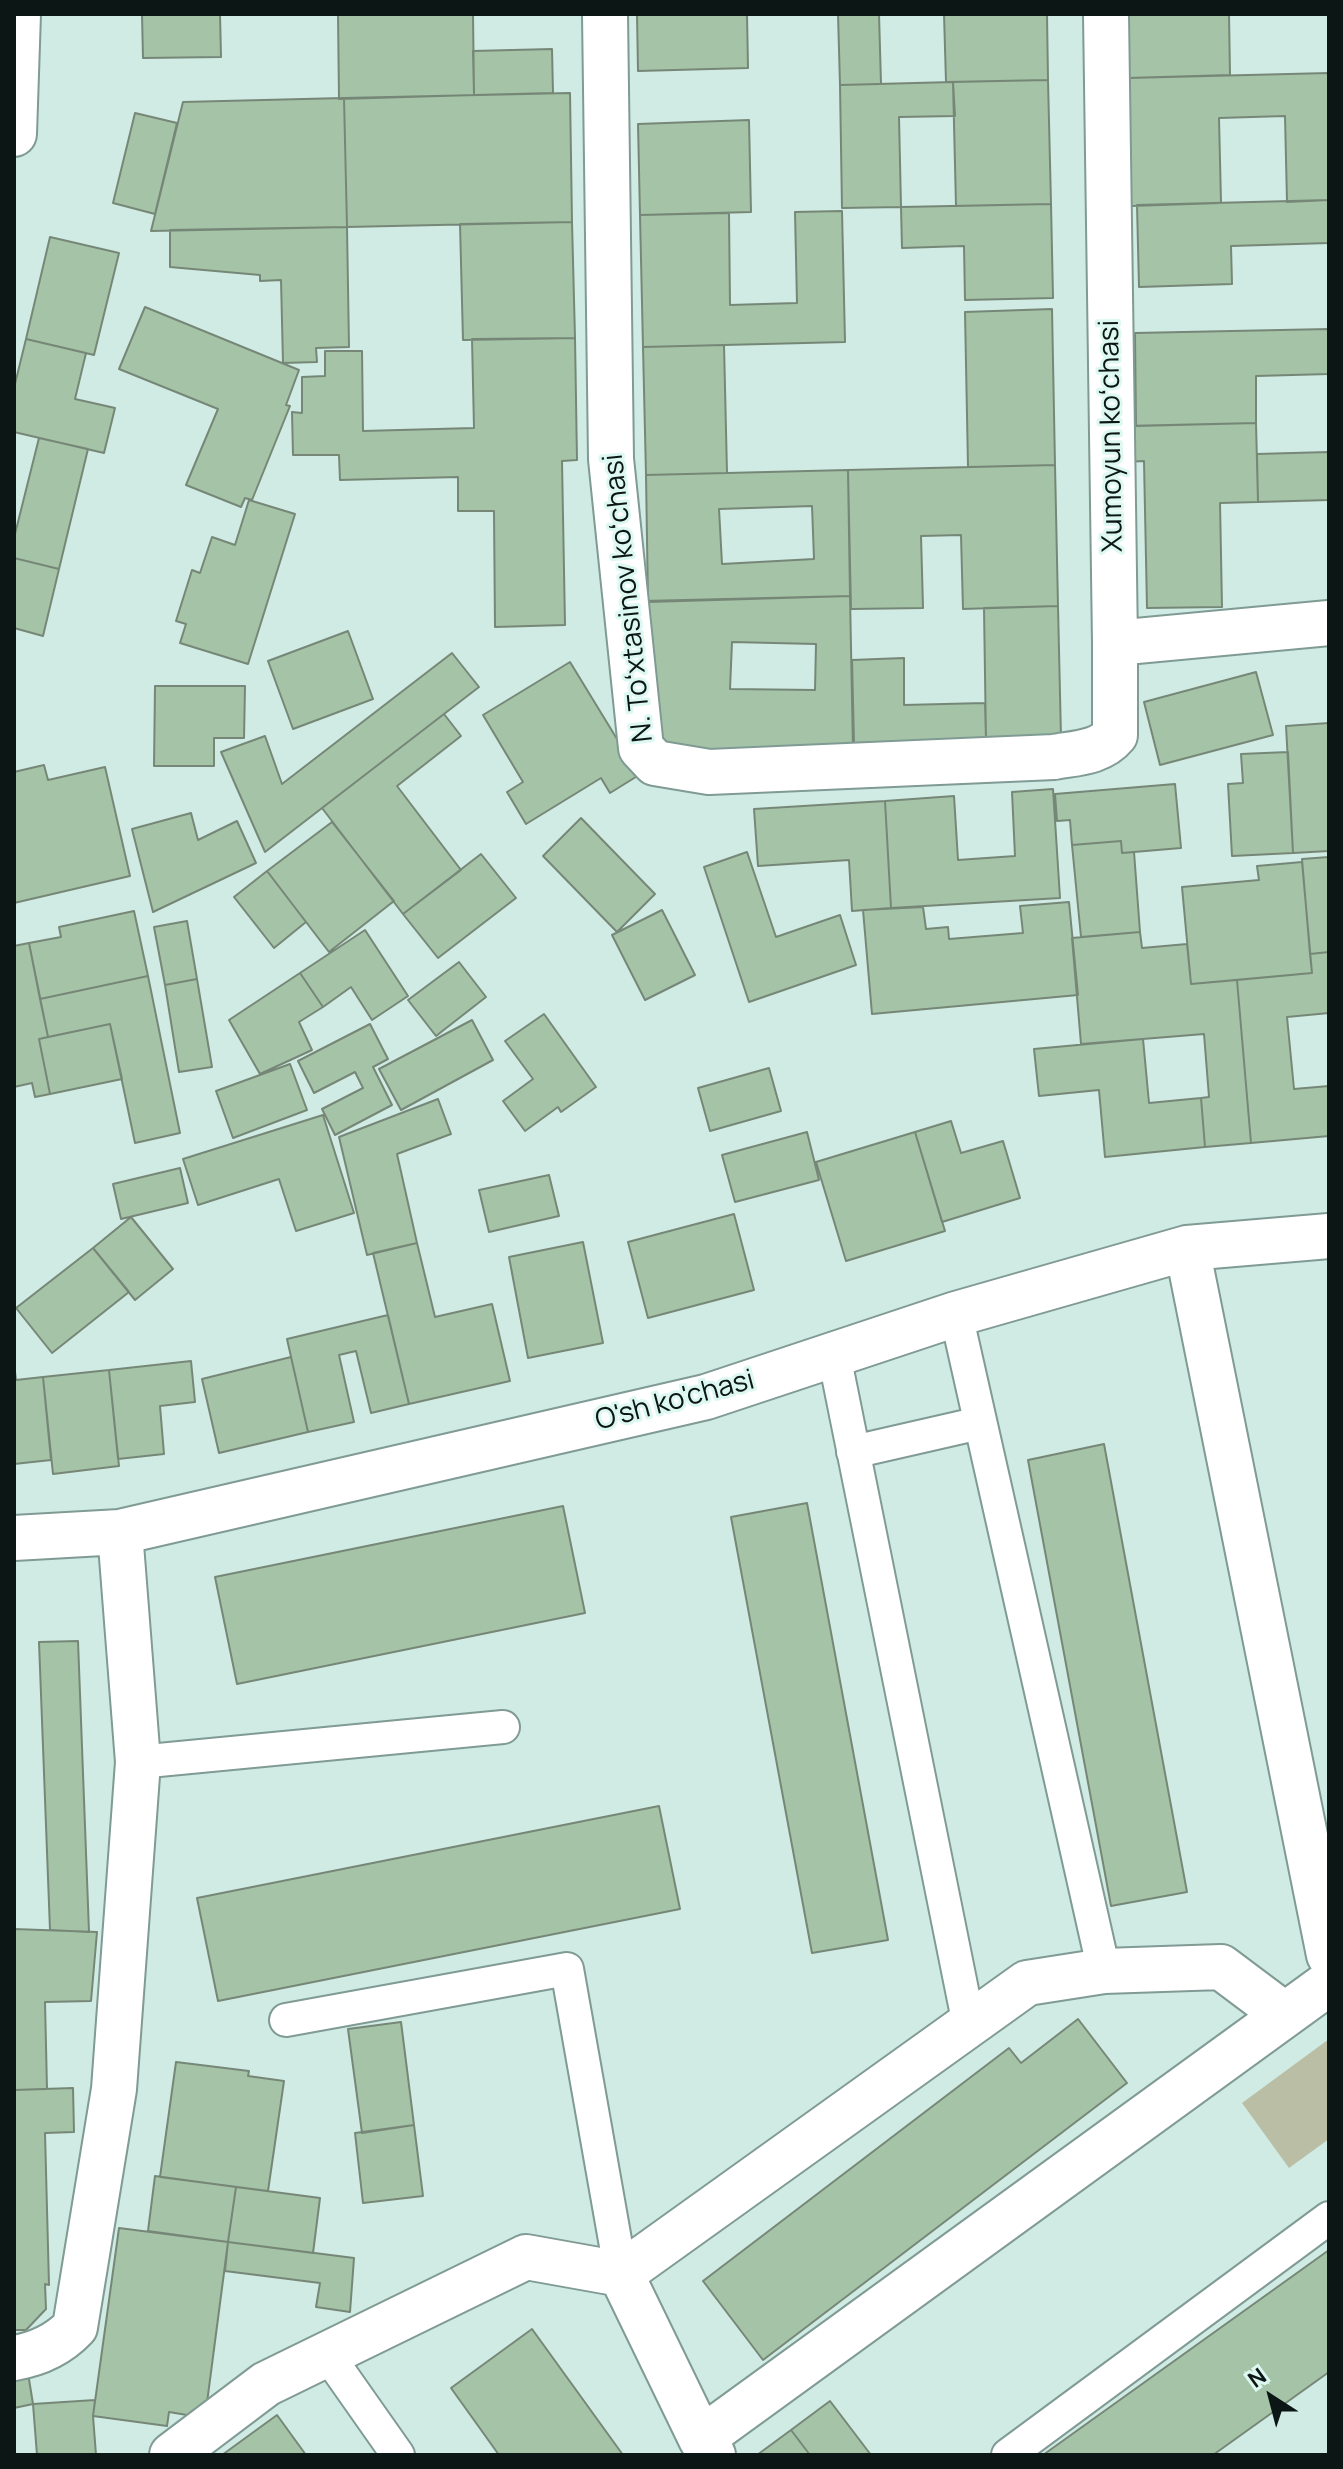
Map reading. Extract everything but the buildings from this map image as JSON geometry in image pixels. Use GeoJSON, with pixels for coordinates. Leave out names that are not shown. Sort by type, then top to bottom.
{"type":"FeatureCollection","features":[{"type":"Feature","properties":{"kind":"street"},"geometry":{"type":"LineString","coordinates":[[14,134],[18,14]]}},
{"type":"Feature","properties":{"kind":"street","name":"N. Toʻxtasinov koʻchasi"},"geometry":{"type":"LineString","coordinates":[[605,14],[611,459],[641,748],[647,758],[655,763],[709,772],[1054,757],[1095,750],[1115,735],[1115,643]]}},
{"type":"Feature","properties":{"kind":"street","name":"Xumoyun koʻchasi"},"geometry":{"type":"LineString","coordinates":[[1106,14],[1115,643]]}},
{"type":"Feature","properties":{"kind":"street"},"geometry":{"type":"LineString","coordinates":[[1115,643],[1329,623]]}},
{"type":"Feature","properties":{"kind":"street","name":"O'sh ko'chasi"},"geometry":{"type":"LineString","coordinates":[[14,1538],[120,1532],[706,1397],[956,1314],[1187,1248],[1329,1236]]}},
{"type":"Feature","properties":{"kind":"street"},"geometry":{"type":"LineString","coordinates":[[1187,1248],[1329,1955]]}},
{"type":"Feature","properties":{"kind":"street"},"geometry":{"type":"LineString","coordinates":[[14,2358],[28,2356],[60,2342],[75,2327],[114,2089],[138,1762],[120,1532]]}},
{"type":"Feature","properties":{"kind":"street"},"geometry":{"type":"LineString","coordinates":[[172,2455],[266,2384],[526,2257],[621,2274],[1027,1983],[1104,1971],[1221,1967],[1285,2015]]}},
{"type":"Feature","properties":{"kind":"street"},"geometry":{"type":"LineString","coordinates":[[621,2274],[707,2447],[1329,1983]]}},
{"type":"Feature","properties":{"kind":"lane"},"geometry":{"type":"LineString","coordinates":[[956,1314],[1104,1971]]}},
{"type":"Feature","properties":{"kind":"lane"},"geometry":{"type":"LineString","coordinates":[[834,1355],[969,2025]]}},
{"type":"Feature","properties":{"kind":"lane"},"geometry":{"type":"LineString","coordinates":[[853,1452],[980,1423]]}},
{"type":"Feature","properties":{"kind":"lane"},"geometry":{"type":"LineString","coordinates":[[138,1762],[503,1727]]}},
{"type":"Feature","properties":{"kind":"lane"},"geometry":{"type":"LineString","coordinates":[[286,2020],[567,1969],[621,2274]]}},
{"type":"Feature","properties":{"kind":"lane"},"geometry":{"type":"LineString","coordinates":[[1008,2455],[1329,2218]]}},
{"type":"Feature","properties":{"kind":"lane"},"geometry":{"type":"LineString","coordinates":[[327,2354],[398,2455]]}},
{"type":"Feature","properties":{"kind":"green space"},"geometry":{"type":"Polygon","coordinates":[[[1329,2039],[1329,2139],[1289,2168],[1242,2103],[1329,2039]]]}}]}
